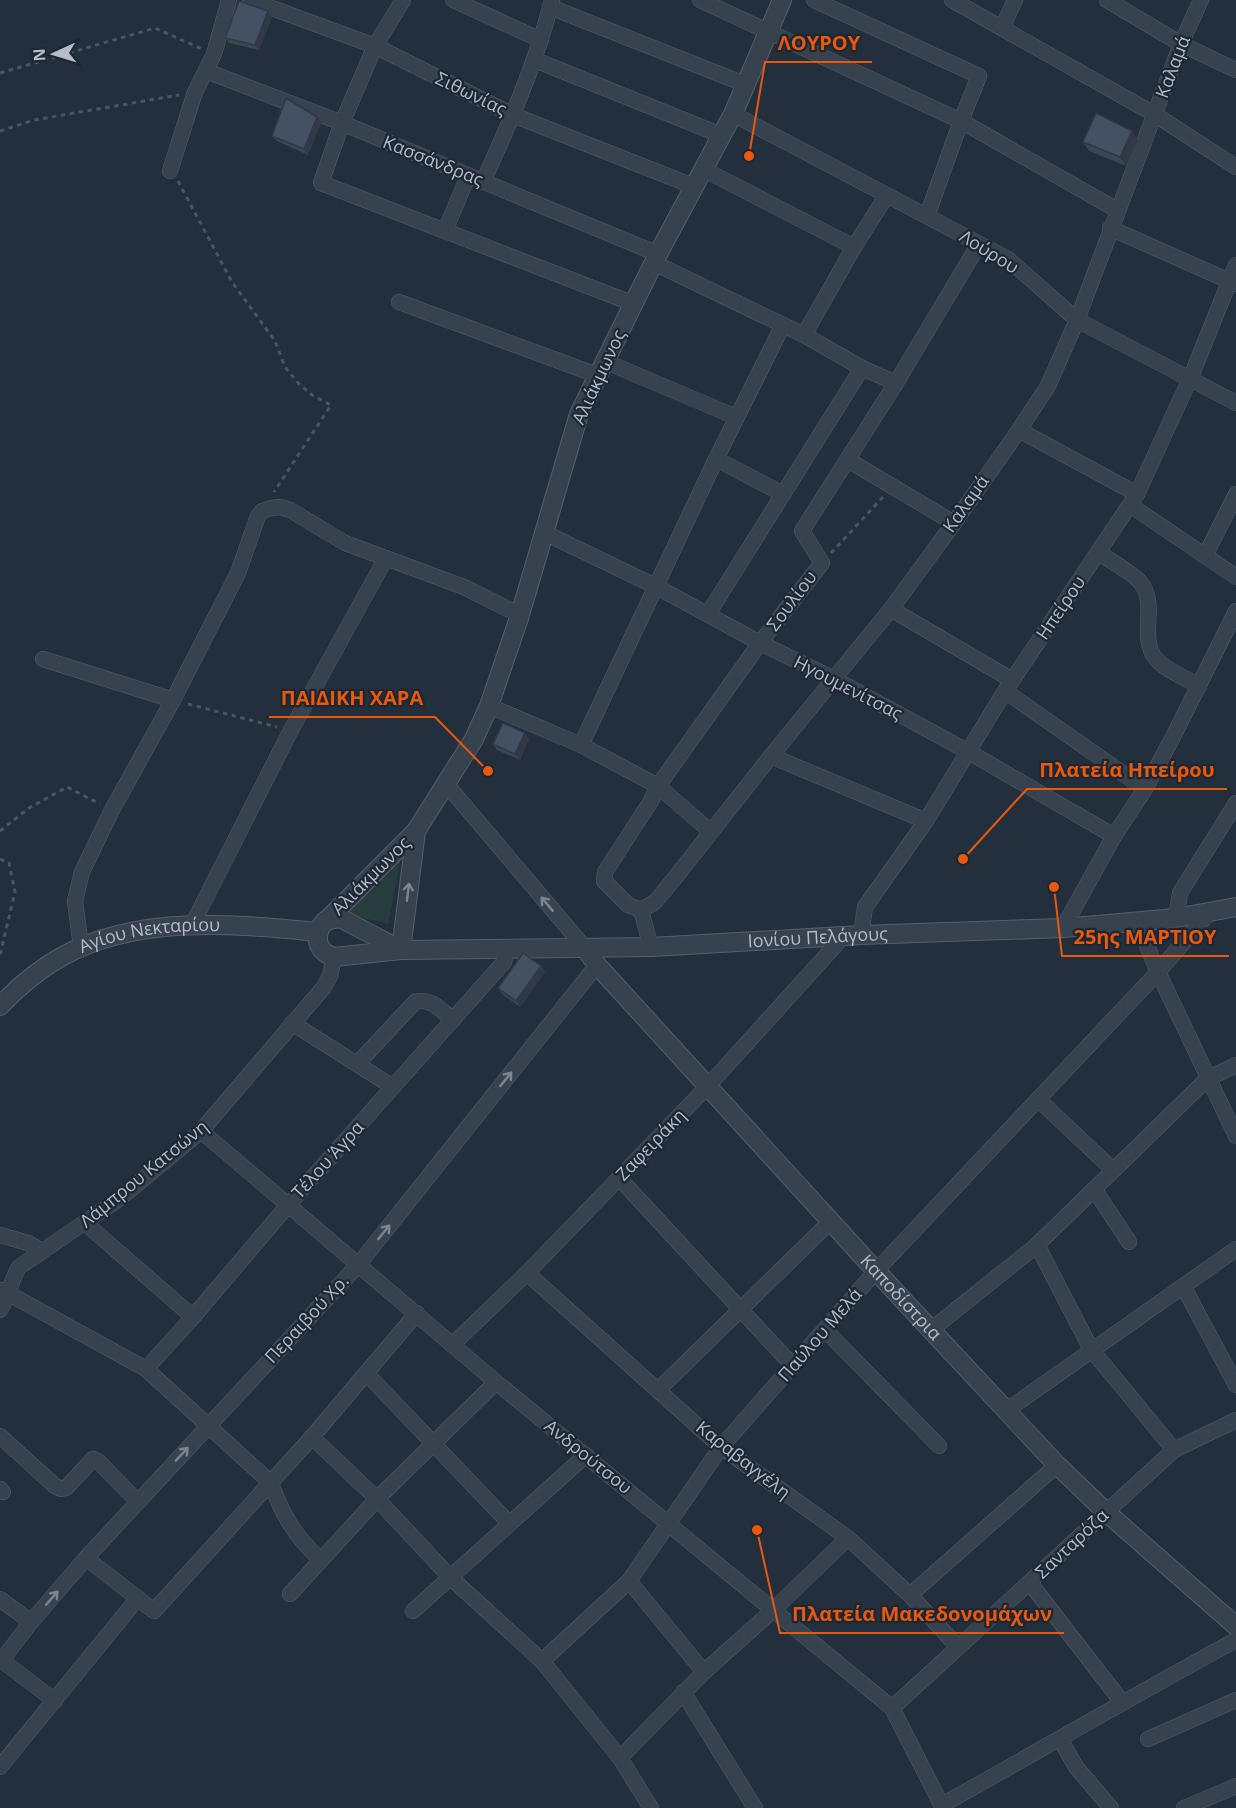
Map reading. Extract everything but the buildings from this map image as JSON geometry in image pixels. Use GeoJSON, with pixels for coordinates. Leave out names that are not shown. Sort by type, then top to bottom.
{"type":"FeatureCollection","features":[{"type":"Feature","properties":{"kind":"street"},"geometry":{"type":"LineString","coordinates":[[170,171],[195,92],[214,54],[229,0]]}},
{"type":"Feature","properties":{"kind":"street","name":"Σιθωνίας"},"geometry":{"type":"LineString","coordinates":[[250,0],[375,46],[513,115],[693,186]]}},
{"type":"Feature","properties":{"kind":"street"},"geometry":{"type":"LineString","coordinates":[[403,0],[375,46],[342,123],[321,183],[634,304]]}},
{"type":"Feature","properties":{"kind":"street"},"geometry":{"type":"LineString","coordinates":[[453,0],[541,40]]}},
{"type":"Feature","properties":{"kind":"street"},"geometry":{"type":"LineString","coordinates":[[700,0],[961,121],[1117,210]]}},
{"type":"Feature","properties":{"kind":"street","name":"Αλιάκμωνος"},"geometry":{"type":"LineString","coordinates":[[322,927],[416,831],[474,739],[489,706],[520,615],[579,414],[656,258],[733,114],[782,0]]}},
{"type":"Feature","properties":{"kind":"street"},"geometry":{"type":"LineString","coordinates":[[814,0],[980,76],[961,121],[927,216]]}},
{"type":"Feature","properties":{"kind":"street"},"geometry":{"type":"LineString","coordinates":[[952,0],[1154,114],[1236,167]]}},
{"type":"Feature","properties":{"kind":"street"},"geometry":{"type":"LineString","coordinates":[[1002,28],[1015,0]]}},
{"type":"Feature","properties":{"kind":"street"},"geometry":{"type":"LineString","coordinates":[[1107,0],[1181,44],[1236,70]]}},
{"type":"Feature","properties":{"kind":"street","name":"Καλαμά"},"geometry":{"type":"LineString","coordinates":[[641,910],[655,902],[891,609],[954,523],[1048,386],[1077,321],[1181,44],[1201,0]]}},
{"type":"Feature","properties":{"kind":"street"},"geometry":{"type":"LineString","coordinates":[[483,182],[535,60],[551,4],[747,85]]}},
{"type":"Feature","properties":{"kind":"street"},"geometry":{"type":"LineString","coordinates":[[535,60],[721,135]]}},
{"type":"Feature","properties":{"kind":"street","name":"Κασσάνδρας"},"geometry":{"type":"LineString","coordinates":[[206,71],[342,123],[656,258],[862,368],[896,383]]}},
{"type":"Feature","properties":{"kind":"street","name":"Λούρου"},"geometry":{"type":"LineString","coordinates":[[733,114],[1008,260],[1077,321],[1236,403]]}},
{"type":"Feature","properties":{"kind":"street"},"geometry":{"type":"LineString","coordinates":[[704,169],[854,247]]}},
{"type":"Feature","properties":{"kind":"street"},"geometry":{"type":"LineString","coordinates":[[445,231],[468,176]]}},
{"type":"Feature","properties":{"kind":"street"},"geometry":{"type":"LineString","coordinates":[[804,335],[886,195]]}},
{"type":"Feature","properties":{"kind":"street"},"geometry":{"type":"LineString","coordinates":[[1110,228],[1233,283]]}},
{"type":"Feature","properties":{"kind":"street","name":"Σουλίου"},"geometry":{"type":"LineString","coordinates":[[641,910],[628,905],[604,881],[605,872],[651,801],[658,786],[760,644],[822,563],[802,531],[896,383],[979,244]]}},
{"type":"Feature","properties":{"kind":"street","name":"Ηπείρου"},"geometry":{"type":"LineString","coordinates":[[861,935],[865,907],[926,821],[1008,685],[1133,500],[1233,283],[1236,265]]}},
{"type":"Feature","properties":{"kind":"street"},"geometry":{"type":"LineString","coordinates":[[399,302],[601,368],[736,417]]}},
{"type":"Feature","properties":{"kind":"street"},"geometry":{"type":"LineString","coordinates":[[581,745],[736,417],[783,325]]}},
{"type":"Feature","properties":{"kind":"street"},"geometry":{"type":"LineString","coordinates":[[708,614],[862,368]]}},
{"type":"Feature","properties":{"kind":"street"},"geometry":{"type":"LineString","coordinates":[[1019,430],[1133,500],[1236,577]]}},
{"type":"Feature","properties":{"kind":"street"},"geometry":{"type":"LineString","coordinates":[[716,459],[783,494]]}},
{"type":"Feature","properties":{"kind":"street"},"geometry":{"type":"LineString","coordinates":[[848,459],[954,523]]}},
{"type":"Feature","properties":{"kind":"street"},"geometry":{"type":"LineString","coordinates":[[1205,556],[1236,494]]}},
{"type":"Feature","properties":{"kind":"street"},"geometry":{"type":"LineString","coordinates":[[81,947],[75,901],[82,872],[112,810],[173,700],[238,573],[258,516],[262,512],[280,507],[290,510],[345,543],[464,587],[520,615]]}},
{"type":"Feature","properties":{"kind":"street","name":"Ηγουμενίτσας"},"geometry":{"type":"LineString","coordinates":[[545,533],[657,587],[760,644],[834,679],[969,752],[1114,836]]}},
{"type":"Feature","properties":{"kind":"street"},"geometry":{"type":"LineString","coordinates":[[1098,552],[1141,583],[1149,610],[1150,650],[1157,660],[1199,686]]}},
{"type":"Feature","properties":{"kind":"street"},"geometry":{"type":"LineString","coordinates":[[192,925],[291,730],[386,558]]}},
{"type":"Feature","properties":{"kind":"street"},"geometry":{"type":"LineString","coordinates":[[891,609],[1008,685],[1145,789]]}},
{"type":"Feature","properties":{"kind":"street"},"geometry":{"type":"LineString","coordinates":[[1063,928],[1114,836],[1145,789],[1236,611]]}},
{"type":"Feature","properties":{"kind":"street"},"geometry":{"type":"LineString","coordinates":[[43,659],[173,700]]}},
{"type":"Feature","properties":{"kind":"street"},"geometry":{"type":"LineString","coordinates":[[489,706],[581,745],[658,786],[711,832]]}},
{"type":"Feature","properties":{"kind":"street"},"geometry":{"type":"LineString","coordinates":[[771,756],[926,821]]}},
{"type":"Feature","properties":{"kind":"street"},"geometry":{"type":"LineString","coordinates":[[447,785],[585,948]]}},
{"type":"Feature","properties":{"kind":"street"},"geometry":{"type":"LineString","coordinates":[[1176,918],[1180,893],[1236,804]]}},
{"type":"Feature","properties":{"kind":"street","name":"Αλιάκμωνος"},"geometry":{"type":"LineString","coordinates":[[400,950],[416,831]]}},
{"type":"Feature","properties":{"kind":"street","name":"Ιονίου Πελάγους"},"geometry":{"type":"LineString","coordinates":[[400,950],[651,947],[842,938],[861,935],[1063,928],[1176,918],[1236,908]]}},
{"type":"Feature","properties":{"kind":"street"},"geometry":{"type":"LineString","coordinates":[[641,910],[651,947]]}},
{"type":"Feature","properties":{"kind":"street","name":"Παύλου Μελά"},"geometry":{"type":"LineString","coordinates":[[542,1661],[629,1581],[721,1448],[876,1271],[1158,972],[1208,914]]}},
{"type":"Feature","properties":{"kind":"street","name":"Αγίου Νεκταρίου"},"geometry":{"type":"LineString","coordinates":[[0,1006],[37,973],[61,957],[81,947],[112,937],[154,928],[192,925],[322,927],[332,919],[344,920],[400,950]]}},
{"type":"Feature","properties":{"kind":"street"},"geometry":{"type":"LineString","coordinates":[[1137,922],[1158,972],[1236,1136]]}},
{"type":"Feature","properties":{"kind":"street"},"geometry":{"type":"LineString","coordinates":[[322,927],[317,939],[321,949],[334,957],[400,950]]}},
{"type":"Feature","properties":{"kind":"street","name":"Ζαφειράκη"},"geometry":{"type":"LineString","coordinates":[[452,1345],[527,1273],[708,1086],[842,938]]}},
{"type":"Feature","properties":{"kind":"street","name":"Καποδίστρια"},"geometry":{"type":"LineString","coordinates":[[585,948],[597,965],[876,1271],[1057,1465],[1106,1512],[1236,1626]]}},
{"type":"Feature","properties":{"kind":"street","name":"Τέλου Άγρα"},"geometry":{"type":"LineString","coordinates":[[146,1369],[504,962],[507,950]]}},
{"type":"Feature","properties":{"kind":"street","name":"Λάμπρου Κατσώνη"},"geometry":{"type":"LineString","coordinates":[[0,1310],[4,1291],[19,1267],[118,1199],[201,1131],[324,987],[330,976],[334,957]]}},
{"type":"Feature","properties":{"kind":"street","name":"Περαιβού Χρ."},"geometry":{"type":"LineString","coordinates":[[1,1660],[86,1558],[358,1265],[597,965]]}},
{"type":"Feature","properties":{"kind":"street"},"geometry":{"type":"LineString","coordinates":[[358,1063],[415,1002],[423,999],[429,1000],[453,1020]]}},
{"type":"Feature","properties":{"kind":"street"},"geometry":{"type":"LineString","coordinates":[[292,1023],[393,1087]]}},
{"type":"Feature","properties":{"kind":"street"},"geometry":{"type":"LineString","coordinates":[[932,1329],[1037,1245],[1208,1078],[1236,1065]]}},
{"type":"Feature","properties":{"kind":"street"},"geometry":{"type":"LineString","coordinates":[[1038,1099],[1113,1170]]}},
{"type":"Feature","properties":{"kind":"street","name":"Ανδρούτσου"},"geometry":{"type":"LineString","coordinates":[[201,1131],[496,1382],[892,1708],[942,1806]]}},
{"type":"Feature","properties":{"kind":"street"},"geometry":{"type":"LineString","coordinates":[[619,1178],[793,1366]]}},
{"type":"Feature","properties":{"kind":"street"},"geometry":{"type":"LineString","coordinates":[[1094,1188],[1129,1242]]}},
{"type":"Feature","properties":{"kind":"street"},"geometry":{"type":"LineString","coordinates":[[658,1390],[831,1221]]}},
{"type":"Feature","properties":{"kind":"street"},"geometry":{"type":"LineString","coordinates":[[85,1223],[194,1317]]}},
{"type":"Feature","properties":{"kind":"street"},"geometry":{"type":"LineString","coordinates":[[0,1235],[28,1243],[42,1251]]}},
{"type":"Feature","properties":{"kind":"street"},"geometry":{"type":"LineString","coordinates":[[1037,1245],[1091,1349],[1174,1450]]}},
{"type":"Feature","properties":{"kind":"street"},"geometry":{"type":"LineString","coordinates":[[1007,1410],[1236,1249]]}},
{"type":"Feature","properties":{"kind":"street","name":"Καραβαγγέλη"},"geometry":{"type":"LineString","coordinates":[[527,1273],[721,1448],[848,1538],[910,1595],[958,1647]]}},
{"type":"Feature","properties":{"kind":"street"},"geometry":{"type":"LineString","coordinates":[[1183,1286],[1236,1385]]}},
{"type":"Feature","properties":{"kind":"street"},"geometry":{"type":"LineString","coordinates":[[4,1291],[146,1369],[271,1483],[280,1509],[292,1530],[320,1559]]}},
{"type":"Feature","properties":{"kind":"street"},"geometry":{"type":"LineString","coordinates":[[86,1558],[154,1611],[312,1437],[417,1313]]}},
{"type":"Feature","properties":{"kind":"street"},"geometry":{"type":"LineString","coordinates":[[825,1330],[939,1446]]}},
{"type":"Feature","properties":{"kind":"street"},"geometry":{"type":"LineString","coordinates":[[367,1374],[509,1523]]}},
{"type":"Feature","properties":{"kind":"street"},"geometry":{"type":"LineString","coordinates":[[290,1594],[377,1499],[496,1382]]}},
{"type":"Feature","properties":{"kind":"street","name":"Σανταρόζα"},"geometry":{"type":"LineString","coordinates":[[892,1708],[1174,1450],[1236,1420]]}},
{"type":"Feature","properties":{"kind":"street"},"geometry":{"type":"LineString","coordinates":[[0,1436],[61,1490],[66,1488],[93,1459],[99,1462],[138,1502]]}},
{"type":"Feature","properties":{"kind":"street"},"geometry":{"type":"LineString","coordinates":[[312,1437],[377,1499],[451,1578],[542,1661],[620,1758],[651,1808]]}},
{"type":"Feature","properties":{"kind":"street"},"geometry":{"type":"LineString","coordinates":[[413,1611],[586,1455]]}},
{"type":"Feature","properties":{"kind":"street"},"geometry":{"type":"LineString","coordinates":[[910,1595],[1057,1465]]}},
{"type":"Feature","properties":{"kind":"street"},"geometry":{"type":"LineString","coordinates":[[620,1758],[704,1671],[772,1611],[848,1538]]}},
{"type":"Feature","properties":{"kind":"street"},"geometry":{"type":"LineString","coordinates":[[629,1581],[704,1671]]}},
{"type":"Feature","properties":{"kind":"street"},"geometry":{"type":"LineString","coordinates":[[1030,1583],[1122,1702]]}},
{"type":"Feature","properties":{"kind":"street"},"geometry":{"type":"LineString","coordinates":[[1,1764],[138,1598]]}},
{"type":"Feature","properties":{"kind":"street"},"geometry":{"type":"LineString","coordinates":[[0,1599],[31,1622]]}},
{"type":"Feature","properties":{"kind":"street"},"geometry":{"type":"LineString","coordinates":[[942,1806],[1122,1702],[1236,1640]]}},
{"type":"Feature","properties":{"kind":"street"},"geometry":{"type":"LineString","coordinates":[[1,1660],[55,1701]]}},
{"type":"Feature","properties":{"kind":"street"},"geometry":{"type":"LineString","coordinates":[[683,1692],[755,1808]]}},
{"type":"Feature","properties":{"kind":"street"},"geometry":{"type":"LineString","coordinates":[[1148,1739],[1236,1700]]}},
{"type":"Feature","properties":{"kind":"street"},"geometry":{"type":"LineString","coordinates":[[1060,1739],[1076,1767],[1111,1808]]}},
{"type":"Feature","properties":{"kind":"street"},"geometry":{"type":"LineString","coordinates":[[1184,1808],[1236,1786]]}},
{"type":"Feature","properties":{"kind":"path"},"geometry":{"type":"LineString","coordinates":[[0,73],[154,28],[214,54]]}},
{"type":"Feature","properties":{"kind":"path"},"geometry":{"type":"LineString","coordinates":[[0,131],[34,120],[195,92]]}},
{"type":"Feature","properties":{"kind":"path"},"geometry":{"type":"LineString","coordinates":[[170,171],[183,186],[232,282],[275,341],[285,367],[312,395],[331,405],[272,496],[271,508]]}},
{"type":"Feature","properties":{"kind":"path"},"geometry":{"type":"LineString","coordinates":[[822,563],[893,487]]}},
{"type":"Feature","properties":{"kind":"path"},"geometry":{"type":"LineString","coordinates":[[173,700],[291,730]]}},
{"type":"Feature","properties":{"kind":"path"},"geometry":{"type":"LineString","coordinates":[[0,831],[28,808],[67,788],[112,810]]}},
{"type":"Feature","properties":{"kind":"path"},"geometry":{"type":"LineString","coordinates":[[0,858],[9,863],[15,892],[0,955]]}},
{"type":"Feature","properties":{"kind":"green space"},"geometry":{"type":"Polygon","coordinates":[[[401,858],[388,924],[344,913],[401,858]]]}},
{"type":"Feature","properties":{"kind":"place","name":"ΛΟΥΡΟΥ"},"geometry":{"type":"Point","coordinates":[749,156]}},
{"type":"Feature","properties":{"kind":"place","name":"ΠΑΙΔΙΚΗ ΧΑΡΑ"},"geometry":{"type":"Point","coordinates":[488,771]}},
{"type":"Feature","properties":{"kind":"place","name":"Πλατεία Ηπείρου"},"geometry":{"type":"Point","coordinates":[963,859]}},
{"type":"Feature","properties":{"kind":"place","name":"25ης ΜΑΡΤΙΟΥ"},"geometry":{"type":"Point","coordinates":[1054,887]}},
{"type":"Feature","properties":{"kind":"place","name":"Πλατεία Μακεδονομάχων"},"geometry":{"type":"Point","coordinates":[757,1530]}}]}
